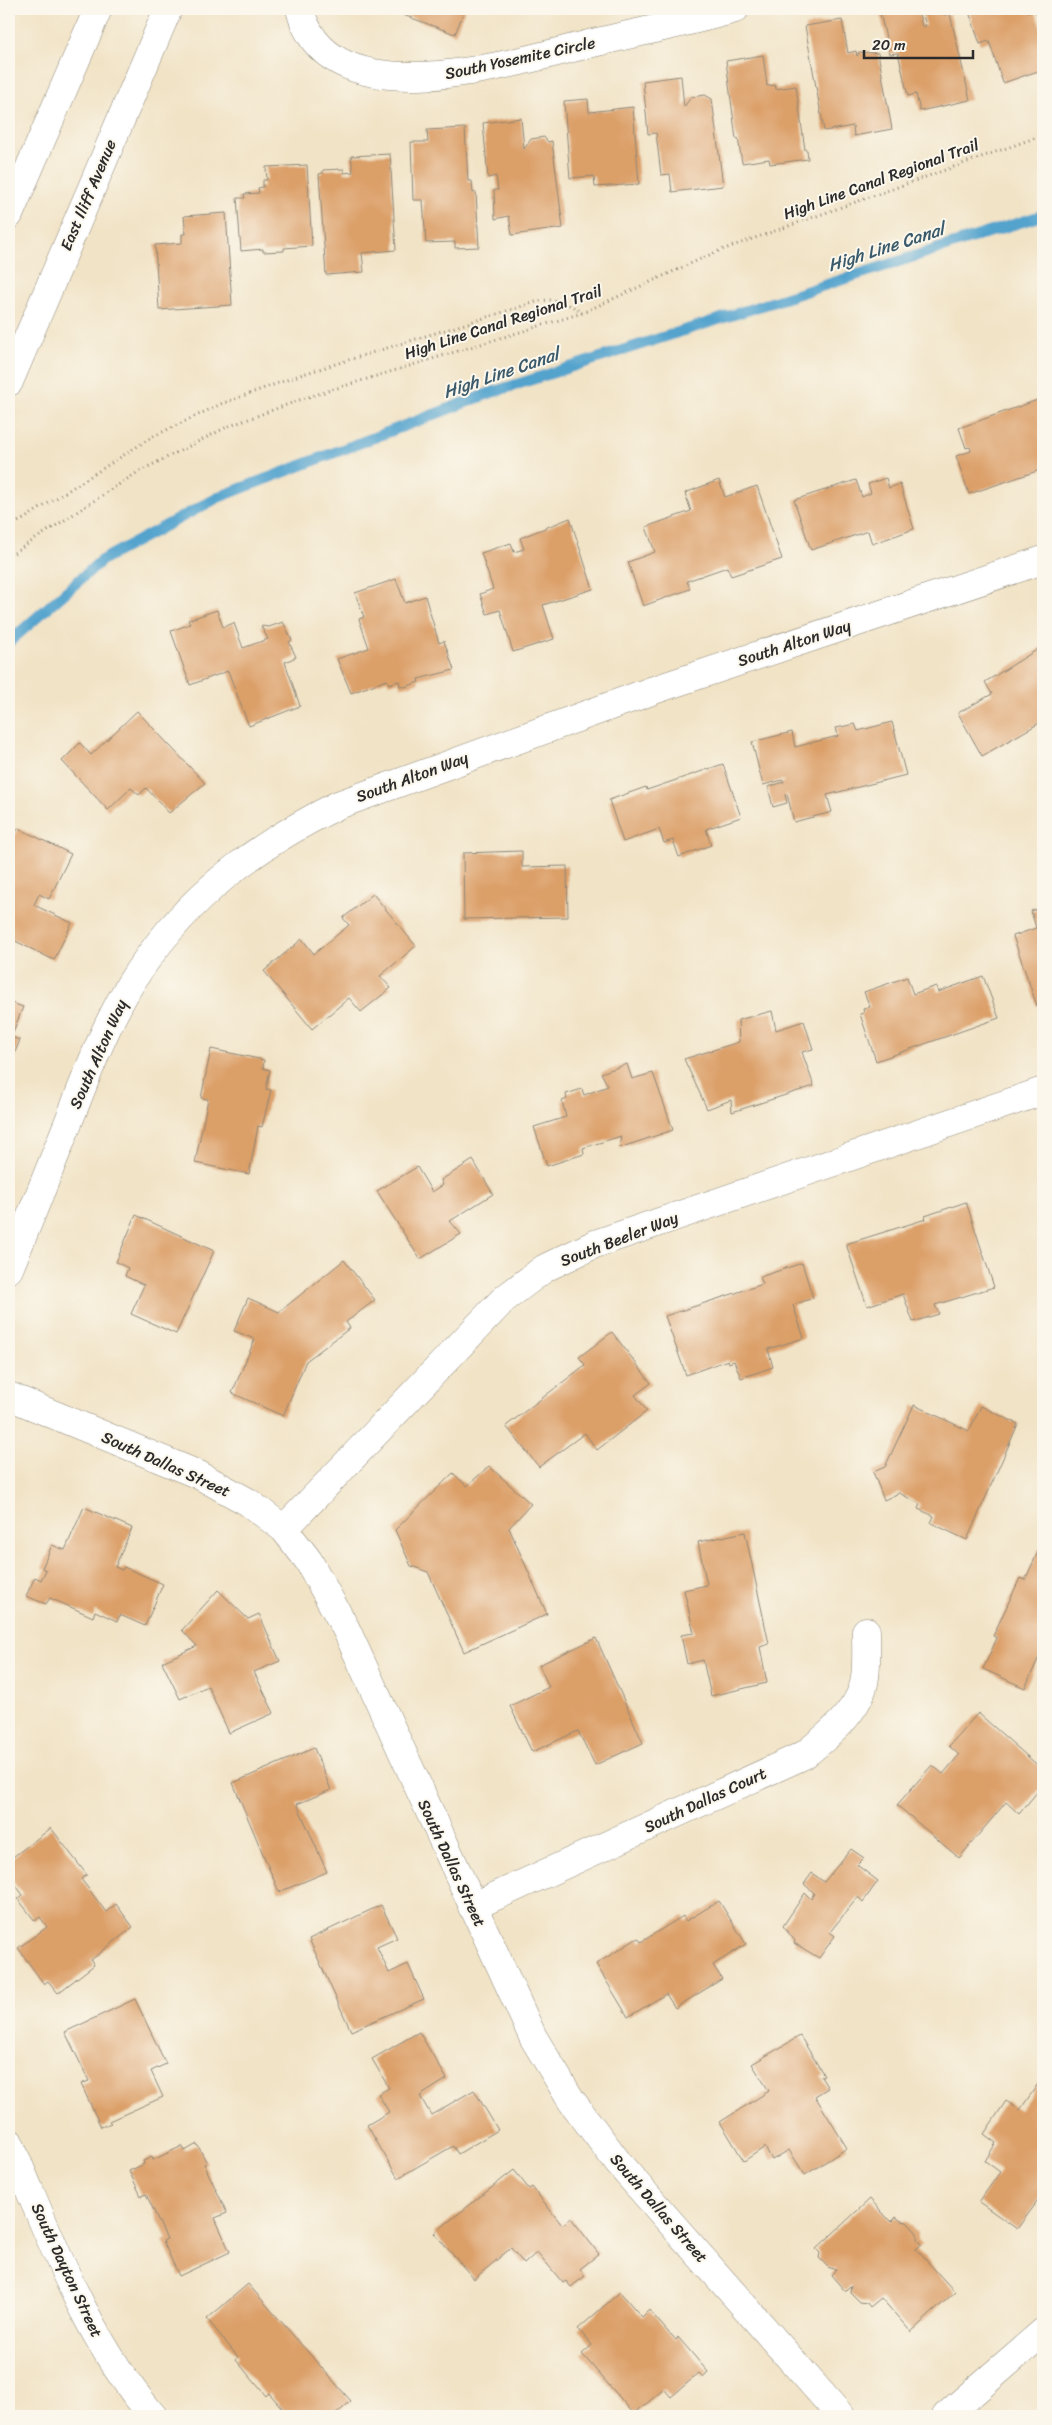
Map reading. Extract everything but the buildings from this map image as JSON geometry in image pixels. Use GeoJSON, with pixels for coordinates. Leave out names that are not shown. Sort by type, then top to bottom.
{"type":"FeatureCollection","features":[{"type":"Feature","properties":{"kind":"street"},"geometry":{"type":"LineString","coordinates":[[9,215],[98,9]]}},
{"type":"Feature","properties":{"kind":"street","name":"East Iliff Avenue"},"geometry":{"type":"LineString","coordinates":[[9,382],[168,9]]}},
{"type":"Feature","properties":{"kind":"street","name":"South Yosemite Circle"},"geometry":{"type":"LineString","coordinates":[[300,9],[312,38],[341,61],[386,74],[421,76],[470,72],[735,9]]}},
{"type":"Feature","properties":{"kind":"street","name":"South Alton Way"},"geometry":{"type":"LineString","coordinates":[[9,1269],[114,1011],[149,955],[197,900],[240,862],[301,823],[338,804],[654,690],[1043,560]]}},
{"type":"Feature","properties":{"kind":"street","name":"South Beeler Way"},"geometry":{"type":"LineString","coordinates":[[284,1529],[504,1299],[545,1268],[595,1244],[1043,1091]]}},
{"type":"Feature","properties":{"kind":"street","name":"South Dallas Street"},"geometry":{"type":"LineString","coordinates":[[9,1396],[199,1476],[248,1502],[284,1529],[308,1560],[346,1629],[472,1907],[533,2036],[571,2100],[619,2164],[841,2416]]}},
{"type":"Feature","properties":{"kind":"street","name":"South Dallas Court"},"geometry":{"type":"LineString","coordinates":[[472,1907],[804,1755],[838,1726],[854,1706],[865,1680],[866,1631]]}},
{"type":"Feature","properties":{"kind":"street","name":"South Dayton Street"},"geometry":{"type":"LineString","coordinates":[[9,2142],[81,2306],[116,2366],[153,2416]]}},
{"type":"Feature","properties":{"kind":"street"},"geometry":{"type":"LineString","coordinates":[[946,2416],[1043,2332]]}},
{"type":"Feature","properties":{"kind":"path","name":"High Line Canal Regional Trail"},"geometry":{"type":"LineString","coordinates":[[14,553],[138,472],[227,427],[305,398],[582,313],[716,252],[1043,135]]}},
{"type":"Feature","properties":{"kind":"path"},"geometry":{"type":"LineString","coordinates":[[9,526],[22,520],[152,436],[186,419],[261,389],[539,301],[558,300],[566,302],[582,313]]}},
{"type":"Feature","properties":{"kind":"waterway","name":"High Line Canal"},"geometry":{"type":"LineString","coordinates":[[9,642],[102,560],[219,497],[490,393],[1043,215]]}}]}
